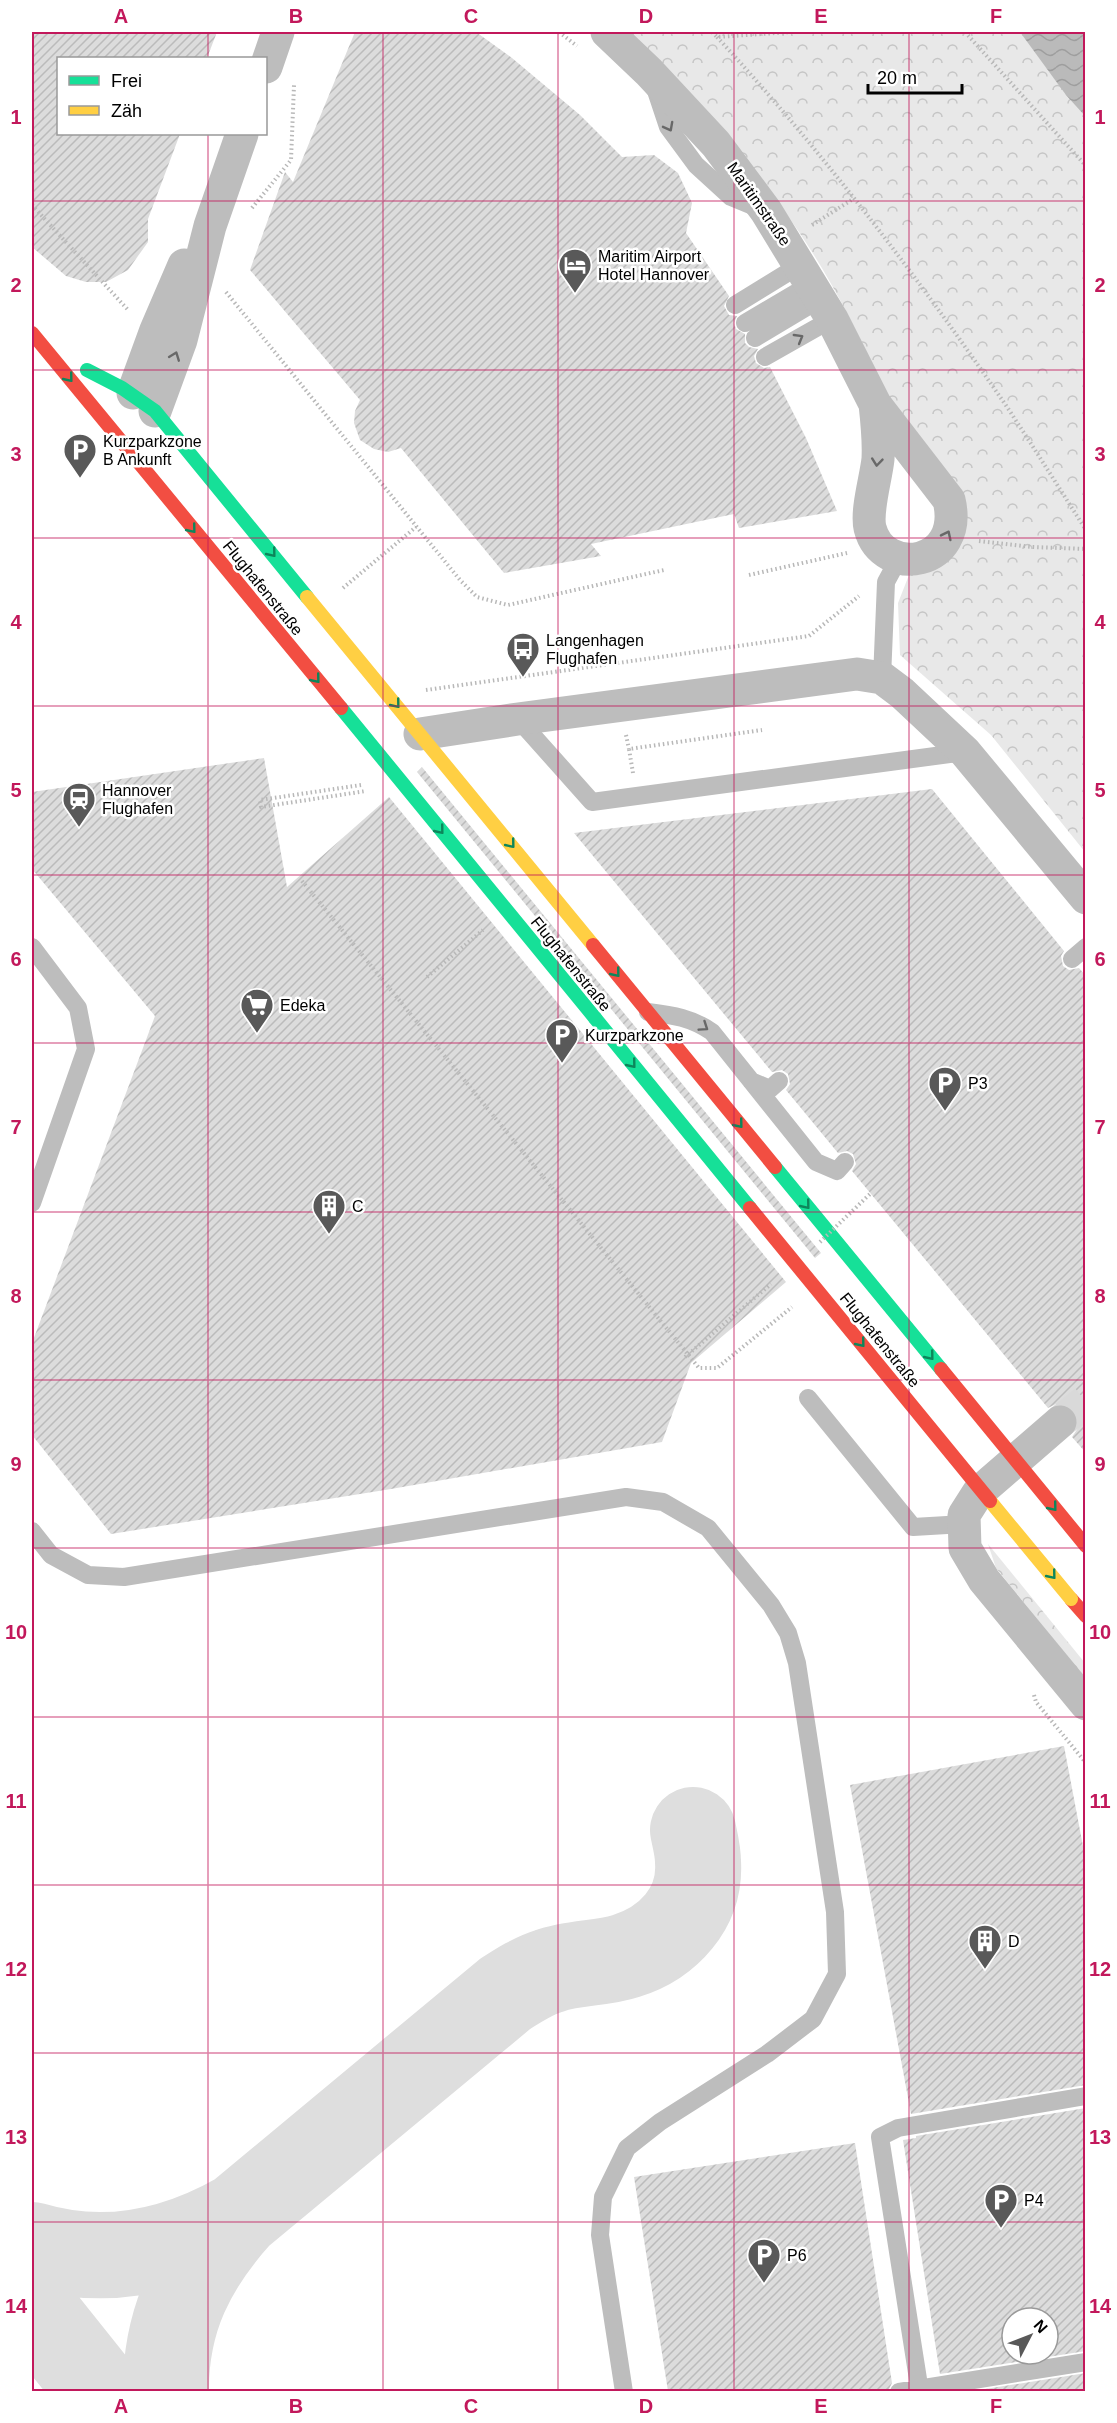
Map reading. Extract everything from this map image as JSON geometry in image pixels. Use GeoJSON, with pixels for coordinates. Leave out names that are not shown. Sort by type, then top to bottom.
{"type":"FeatureCollection","features":[{"type":"Feature","properties":{"kind":"main road","name":"Flughafenstraße"},"geometry":{"type":"LineString","coordinates":[[32,333],[1086,1616]]}},
{"type":"Feature","properties":{"kind":"main road","name":"Flughafenstraße"},"geometry":{"type":"LineString","coordinates":[[87,370],[103,376],[144,402],[420,734],[1086,1546]]}},
{"type":"Feature","properties":{"kind":"street"},"geometry":{"type":"LineString","coordinates":[[267,64],[278,32]]}},
{"type":"Feature","properties":{"kind":"street","name":"Maritimstraße"},"geometry":{"type":"LineString","coordinates":[[607,32],[649,72],[716,144],[766,212],[816,292],[875,404],[949,500],[953,514],[946,540],[926,557],[913,559],[893,570]]}},
{"type":"Feature","properties":{"kind":"street"},"geometry":{"type":"LineString","coordinates":[[144,402],[156,330],[182,268],[210,226],[243,135]]}},
{"type":"Feature","properties":{"kind":"street","name":"Maritimstraße"},"geometry":{"type":"LineString","coordinates":[[870,529],[869,515],[878,459],[875,404]]}},
{"type":"Feature","properties":{"kind":"street"},"geometry":{"type":"LineString","coordinates":[[870,529],[877,542],[887,552],[893,570]]}},
{"type":"Feature","properties":{"kind":"street"},"geometry":{"type":"LineString","coordinates":[[420,734],[857,674],[882,678],[902,693],[965,752],[1086,898]]}},
{"type":"Feature","properties":{"kind":"street"},"geometry":{"type":"LineString","coordinates":[[1060,1422],[978,1493],[963,1515],[965,1548],[984,1580],[1086,1704]]}},
{"type":"Feature","properties":{"kind":"lane"},"geometry":{"type":"LineString","coordinates":[[735,305],[816,292]]}},
{"type":"Feature","properties":{"kind":"lane"},"geometry":{"type":"LineString","coordinates":[[750,331],[816,292]]}},
{"type":"Feature","properties":{"kind":"lane"},"geometry":{"type":"LineString","coordinates":[[765,357],[816,292]]}},
{"type":"Feature","properties":{"kind":"lane"},"geometry":{"type":"LineString","coordinates":[[882,678],[893,570]]}},
{"type":"Feature","properties":{"kind":"lane"},"geometry":{"type":"LineString","coordinates":[[518,719],[592,802],[965,752]]}},
{"type":"Feature","properties":{"kind":"lane"},"geometry":{"type":"LineString","coordinates":[[32,947],[78,1008],[86,1049],[32,1203]]}},
{"type":"Feature","properties":{"kind":"lane"},"geometry":{"type":"LineString","coordinates":[[648,1012],[681,1016],[698,1022],[712,1032],[816,1162],[837,1171],[845,1162]]}},
{"type":"Feature","properties":{"kind":"lane"},"geometry":{"type":"LineString","coordinates":[[751,1081],[770,1089],[779,1081]]}},
{"type":"Feature","properties":{"kind":"lane"},"geometry":{"type":"LineString","coordinates":[[808,1398],[913,1527],[964,1524]]}},
{"type":"Feature","properties":{"kind":"lane"},"geometry":{"type":"LineString","coordinates":[[32,1532],[51,1555],[88,1575],[124,1577],[626,1497],[663,1502],[708,1528],[771,1605],[788,1633],[797,1663],[835,1911],[837,1974],[813,2019],[767,2054],[660,2122],[627,2148],[603,2197],[600,2235],[624,2391]]}},
{"type":"Feature","properties":{"kind":"lane"},"geometry":{"type":"LineString","coordinates":[[919,2390],[880,2137],[898,2128],[1086,2096]]}},
{"type":"Feature","properties":{"kind":"lane"},"geometry":{"type":"LineString","coordinates":[[899,2391],[919,2390],[1086,2362]]}},
{"type":"Feature","properties":{"kind":"path"},"geometry":{"type":"LineString","coordinates":[[711,32],[770,95],[915,278],[1005,405],[1086,530]]}},
{"type":"Feature","properties":{"kind":"path"},"geometry":{"type":"LineString","coordinates":[[717,37],[791,32]]}},
{"type":"Feature","properties":{"kind":"path"},"geometry":{"type":"LineString","coordinates":[[965,32],[1086,166]]}},
{"type":"Feature","properties":{"kind":"path"},"geometry":{"type":"LineString","coordinates":[[32,205],[134,316]]}},
{"type":"Feature","properties":{"kind":"path"},"geometry":{"type":"LineString","coordinates":[[219,284],[416,527],[477,597],[508,605],[664,570]]}},
{"type":"Feature","properties":{"kind":"path"},"geometry":{"type":"LineString","coordinates":[[335,594],[416,527]]}},
{"type":"Feature","properties":{"kind":"path"},"geometry":{"type":"LineString","coordinates":[[749,575],[851,552],[870,529]]}},
{"type":"Feature","properties":{"kind":"path"},"geometry":{"type":"LineString","coordinates":[[976,541],[1032,547],[1086,549]]}},
{"type":"Feature","properties":{"kind":"path"},"geometry":{"type":"LineString","coordinates":[[425,690],[809,636],[893,570]]}},
{"type":"Feature","properties":{"kind":"path"},"geometry":{"type":"LineString","coordinates":[[633,773],[629,749],[762,730]]}},
{"type":"Feature","properties":{"kind":"path"},"geometry":{"type":"LineString","coordinates":[[372,783],[260,800],[261,807],[373,790]]}},
{"type":"Feature","properties":{"kind":"path"},"geometry":{"type":"LineString","coordinates":[[302,881],[699,1368],[717,1368],[794,1304]]}},
{"type":"Feature","properties":{"kind":"path"},"geometry":{"type":"LineString","coordinates":[[427,977],[506,910]]}},
{"type":"Feature","properties":{"kind":"green space"},"geometry":{"type":"Polygon","coordinates":[[[626,32],[1085,32],[1085,852],[991,735],[900,655],[898,603],[909,575],[928,572],[954,551],[902,428],[844,308],[823,269],[799,232],[760,179],[626,32]]]}},
{"type":"Feature","properties":{"kind":"green space"},"geometry":{"type":"Polygon","coordinates":[[[988,1544],[1085,1663],[1085,1678],[996,1568],[988,1544]]]}},
{"type":"Feature","properties":{"kind":"water"},"geometry":{"type":"Polygon","coordinates":[[[1020,32],[1085,32],[1085,116],[1066,95],[1020,32]]]}},
{"type":"Feature","properties":{"kind":"building"},"geometry":{"type":"Polygon","coordinates":[[[32,32],[217,32],[207,57],[57,57],[57,135],[180,135],[148,219],[148,242],[128,270],[106,282],[86,282],[66,276],[32,247],[32,32]]]}},
{"type":"Feature","properties":{"kind":"building","name":"Maritim Airport Hotel Hannover"},"geometry":{"type":"Polygon","coordinates":[[[355,32],[476,32],[512,58],[580,115],[622,157],[654,155],[678,173],[692,203],[686,233],[729,296],[724,306],[729,315],[737,316],[734,323],[736,329],[745,334],[745,343],[749,347],[758,349],[754,356],[756,363],[764,368],[770,367],[806,438],[837,511],[739,528],[734,514],[591,544],[601,556],[504,573],[401,448],[388,452],[374,449],[360,440],[354,423],[355,411],[360,400],[250,270],[285,172],[293,182],[355,32]]]}},
{"type":"Feature","properties":{"kind":"building","name":"C"},"geometry":{"type":"Polygon","coordinates":[[[264,758],[287,887],[389,797],[786,1282],[691,1363],[662,1442],[111,1534],[32,1435],[32,1343],[155,1016],[32,869],[32,792],[264,758]]]}},
{"type":"Feature","properties":{"kind":"building"},"geometry":{"type":"Polygon","coordinates":[[[422,767],[821,1253],[815,1258],[417,772],[422,767]]]}},
{"type":"Feature","properties":{"kind":"building","name":"P3"},"geometry":{"type":"Polygon","coordinates":[[[932,789],[1064,951],[1061,956],[1063,966],[1069,970],[1079,968],[1086,976],[1086,1453],[1072,1437],[1078,1428],[1078,1418],[1074,1410],[1066,1404],[1056,1404],[1048,1408],[852,1171],[856,1164],[853,1154],[847,1151],[838,1153],[786,1090],[790,1084],[788,1074],[782,1070],[772,1072],[574,833],[932,789]]]}},
{"type":"Feature","properties":{"kind":"building","name":"D"},"geometry":{"type":"Polygon","coordinates":[[[1064,1746],[1086,1862],[1086,2085],[911,2114],[850,1785],[1064,1746]]]}},
{"type":"Feature","properties":{"kind":"building","name":"P4"},"geometry":{"type":"Polygon","coordinates":[[[1086,2108],[1086,2351],[1060,2355],[1060,2306],[1000,2306],[1000,2365],[940,2374],[903,2140],[916,2138],[916,2136],[1086,2108]]]}},
{"type":"Feature","properties":{"kind":"building","name":"P6"},"geometry":{"type":"Polygon","coordinates":[[[855,2143],[892,2383],[888,2391],[668,2391],[634,2177],[855,2143]]]}},
{"type":"Feature","properties":{"kind":"building"},"geometry":{"type":"Polygon","coordinates":[[[1086,2373],[1086,2391],[973,2391],[1086,2373]]]}},
{"type":"Feature","properties":{"kind":"taxiway"},"geometry":{"type":"LineString","coordinates":[[32,2245],[59,2252],[86,2255],[138,2252],[164,2247],[190,2238],[239,2215],[505,1994],[549,1971],[626,1956],[641,1950],[668,1933],[688,1909],[694,1894],[698,1862],[693,1830]]}},
{"type":"Feature","properties":{"kind":"taxiway"},"geometry":{"type":"LineString","coordinates":[[166,2392],[171,2341],[185,2296],[208,2254],[239,2215]]}},
{"type":"Feature","properties":{"kind":"taxiway"},"geometry":{"type":"LineString","coordinates":[[32,2307],[100,2392]]}},
{"type":"Feature","properties":{"kind":"tunnel"},"geometry":{"type":"LineString","coordinates":[[1060,1422],[1086,1401]]}},
{"type":"Feature","properties":{"kind":"traffic: fast"},"geometry":{"type":"LineString","coordinates":[[87,370],[122,388],[155,411],[307,597]]}},
{"type":"Feature","properties":{"kind":"traffic: fast"},"geometry":{"type":"LineString","coordinates":[[341,708],[595,1018]]}},
{"type":"Feature","properties":{"kind":"traffic: fast"},"geometry":{"type":"LineString","coordinates":[[595,1018],[750,1208]]}},
{"type":"Feature","properties":{"kind":"traffic: fast"},"geometry":{"type":"LineString","coordinates":[[775,1167],[941,1369]]}},
{"type":"Feature","properties":{"kind":"traffic: slow"},"geometry":{"type":"LineString","coordinates":[[307,597],[593,945]]}},
{"type":"Feature","properties":{"kind":"traffic: slow"},"geometry":{"type":"LineString","coordinates":[[990,1501],[1071,1599]]}},
{"type":"Feature","properties":{"kind":"traffic: jam"},"geometry":{"type":"LineString","coordinates":[[32,333],[341,708]]}},
{"type":"Feature","properties":{"kind":"traffic: jam"},"geometry":{"type":"LineString","coordinates":[[593,945],[775,1167]]}},
{"type":"Feature","properties":{"kind":"traffic: jam"},"geometry":{"type":"LineString","coordinates":[[750,1208],[990,1501]]}},
{"type":"Feature","properties":{"kind":"traffic: jam"},"geometry":{"type":"LineString","coordinates":[[941,1369],[1086,1546]]}},
{"type":"Feature","properties":{"kind":"traffic: jam"},"geometry":{"type":"LineString","coordinates":[[1071,1599],[1086,1616]]}},
{"type":"Feature","properties":{"kind":"place","name":"Maritim Airport Hotel Hannover"},"geometry":{"type":"Point","coordinates":[575,294]}},
{"type":"Feature","properties":{"kind":"place","name":"Kurzparkzone B Ankunft"},"geometry":{"type":"Point","coordinates":[80,479]}},
{"type":"Feature","properties":{"kind":"place","name":"Langenhagen Flughafen"},"geometry":{"type":"Point","coordinates":[523,678]}},
{"type":"Feature","properties":{"kind":"place","name":"Hannover Flughafen"},"geometry":{"type":"Point","coordinates":[79,828]}},
{"type":"Feature","properties":{"kind":"place","name":"Edeka"},"geometry":{"type":"Point","coordinates":[257,1034]}},
{"type":"Feature","properties":{"kind":"place","name":"Kurzparkzone"},"geometry":{"type":"Point","coordinates":[562,1064]}},
{"type":"Feature","properties":{"kind":"place","name":"P3"},"geometry":{"type":"Point","coordinates":[945,1112]}},
{"type":"Feature","properties":{"kind":"place","name":"C"},"geometry":{"type":"Point","coordinates":[329,1235]}},
{"type":"Feature","properties":{"kind":"place","name":"D"},"geometry":{"type":"Point","coordinates":[985,1970]}},
{"type":"Feature","properties":{"kind":"place","name":"P4"},"geometry":{"type":"Point","coordinates":[1001,2229]}},
{"type":"Feature","properties":{"kind":"place","name":"P6"},"geometry":{"type":"Point","coordinates":[764,2284]}}]}
